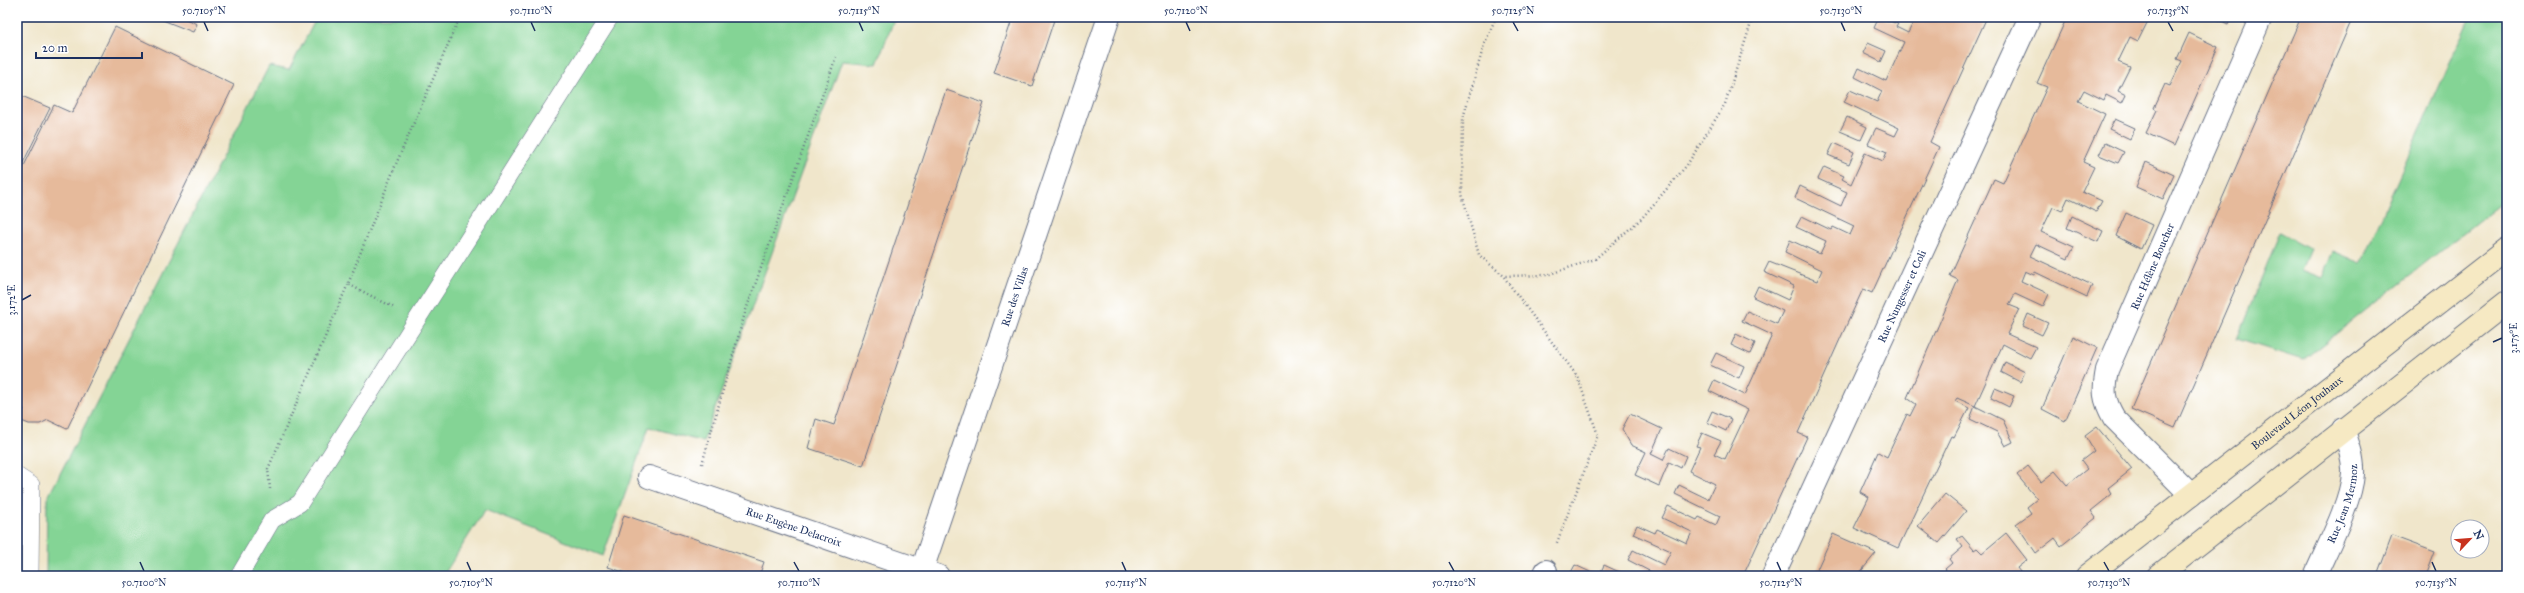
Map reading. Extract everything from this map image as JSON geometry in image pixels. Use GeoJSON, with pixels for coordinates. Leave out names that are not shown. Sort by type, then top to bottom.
{"type":"FeatureCollection","features":[{"type":"Feature","properties":{"kind":"main road","name":"Boulevard Léon Jouhaux"},"geometry":{"type":"LineString","coordinates":[[2087,576],[2507,249]]}},
{"type":"Feature","properties":{"kind":"main road"},"geometry":{"type":"LineString","coordinates":[[2158,576],[2343,429],[2507,302]]}},
{"type":"Feature","properties":{"kind":"street","name":"Rue des Villas"},"geometry":{"type":"LineString","coordinates":[[926,574],[1109,17]]}},
{"type":"Feature","properties":{"kind":"street","name":"Rue Nungesser et Coli"},"geometry":{"type":"LineString","coordinates":[[1773,576],[2030,17]]}},
{"type":"Feature","properties":{"kind":"street","name":"Rue Hélène Boucher"},"geometry":{"type":"LineString","coordinates":[[2191,495],[2114,418],[2106,403],[2104,386],[2107,370],[2261,17]]}},
{"type":"Feature","properties":{"kind":"street","name":"Rue Jean Mermoz"},"geometry":{"type":"LineString","coordinates":[[2315,576],[2348,496],[2353,474],[2351,452],[2343,429]]}},
{"type":"Feature","properties":{"kind":"street","name":"Rue Eugène Delacroix"},"geometry":{"type":"LineString","coordinates":[[650,477],[926,574]]}},
{"type":"Feature","properties":{"kind":"lane"},"geometry":{"type":"LineString","coordinates":[[239,576],[272,520],[300,503],[610,17]]}},
{"type":"Feature","properties":{"kind":"lane"},"geometry":{"type":"LineString","coordinates":[[17,476],[31,485],[30,576]]}},
{"type":"Feature","properties":{"kind":"path"},"geometry":{"type":"LineString","coordinates":[[272,520],[268,469],[348,284],[396,164],[460,17]]}},
{"type":"Feature","properties":{"kind":"path"},"geometry":{"type":"LineString","coordinates":[[1496,17],[1484,45],[1462,118],[1462,194],[1479,255],[1504,276],[1576,376],[1598,436],[1545,573]]}},
{"type":"Feature","properties":{"kind":"path"},"geometry":{"type":"LineString","coordinates":[[1504,276],[1547,275],[1595,259],[1642,218],[1687,164],[1725,104],[1753,17]]}},
{"type":"Feature","properties":{"kind":"path"},"geometry":{"type":"LineString","coordinates":[[694,493],[745,313],[836,57]]}},
{"type":"Feature","properties":{"kind":"path"},"geometry":{"type":"LineString","coordinates":[[348,284],[417,320]]}},
{"type":"Feature","properties":{"kind":"green space"},"geometry":{"type":"Polygon","coordinates":[[[317,17],[895,17],[877,64],[842,61],[703,442],[649,427],[603,556],[485,510],[443,576],[46,576],[47,499],[269,66],[289,70],[317,17]]]}},
{"type":"Feature","properties":{"kind":"green space"},"geometry":{"type":"Polygon","coordinates":[[[2470,17],[2507,17],[2507,198],[2303,360],[2237,339],[2280,232],[2311,249],[2302,270],[2322,278],[2333,251],[2361,263],[2470,17]]]}},
{"type":"Feature","properties":{"kind":"building"},"geometry":{"type":"Polygon","coordinates":[[[155,17],[181,17],[197,24],[193,32],[155,17]]]}},
{"type":"Feature","properties":{"kind":"building"},"geometry":{"type":"Polygon","coordinates":[[[1013,17],[1055,17],[1032,86],[994,73],[1013,17]]]}},
{"type":"Feature","properties":{"kind":"building"},"geometry":{"type":"Polygon","coordinates":[[[1879,17],[1898,24],[1896,27],[1908,33],[1916,17],[1987,17],[1930,142],[1939,147],[1872,293],[1863,289],[1841,337],[1798,433],[1807,437],[1743,576],[1659,576],[1628,560],[1633,550],[1664,565],[1671,551],[1633,534],[1637,525],[1655,533],[1657,529],[1687,543],[1692,532],[1662,518],[1668,506],[1697,520],[1699,517],[1716,525],[1720,516],[1675,494],[1679,485],[1708,499],[1715,484],[1689,471],[1700,447],[1696,446],[1702,433],[1721,441],[1714,454],[1725,459],[1748,410],[1709,391],[1714,380],[1745,395],[1772,335],[1742,321],[1747,311],[1777,324],[1783,311],[1753,297],[1758,286],[1788,300],[1794,286],[1764,272],[1769,262],[1817,281],[1822,270],[1785,252],[1790,240],[1820,254],[1826,241],[1796,227],[1802,216],[1831,230],[1833,227],[1850,235],[1854,226],[1795,198],[1800,186],[1841,206],[1847,192],[1818,179],[1824,167],[1844,176],[1842,179],[1851,184],[1865,153],[1883,161],[1887,152],[1868,144],[1876,128],[1895,136],[1899,128],[1844,102],[1850,90],[1877,102],[1882,91],[1855,77],[1859,68],[1886,81],[1904,42],[1874,28],[1879,17]]]}},
{"type":"Feature","properties":{"kind":"building"},"geometry":{"type":"Polygon","coordinates":[[[2067,17],[2150,17],[2138,41],[2130,37],[2118,62],[2130,67],[2118,91],[2126,95],[2122,103],[2106,95],[2104,100],[2084,90],[2078,101],[2105,114],[2083,162],[2094,167],[2082,192],[2102,201],[2096,212],[2068,198],[2062,211],[2053,207],[2041,232],[2074,247],[2068,259],[2036,244],[2030,256],[2092,285],[2087,297],[2035,272],[2034,275],[2025,271],[2021,281],[2049,294],[2043,307],[2015,294],[2009,305],[2019,309],[2007,334],[2036,347],[2030,358],[2003,344],[1975,406],[1957,398],[1955,401],[1969,408],[1954,437],[1951,436],[1898,548],[1854,528],[1869,497],[1860,492],[1878,452],[1887,457],[1907,414],[1910,416],[1916,404],[1907,398],[1958,280],[1950,276],[1994,179],[2003,183],[2047,87],[2037,83],[2067,17]]]}},
{"type":"Feature","properties":{"kind":"building"},"geometry":{"type":"Polygon","coordinates":[[[2212,17],[2231,17],[2228,24],[2212,17]]]}},
{"type":"Feature","properties":{"kind":"building"},"geometry":{"type":"Polygon","coordinates":[[[2301,17],[2353,17],[2175,428],[2131,409],[2301,17]]]}},
{"type":"Feature","properties":{"kind":"building"},"geometry":{"type":"Polygon","coordinates":[[[115,27],[234,85],[67,429],[48,420],[40,424],[29,424],[19,420],[24,409],[17,405],[17,180],[54,105],[72,113],[115,27]]]}},
{"type":"Feature","properties":{"kind":"building"},"geometry":{"type":"Polygon","coordinates":[[[2189,33],[2218,47],[2174,146],[2146,133],[2157,110],[2154,108],[2165,84],[2170,86],[2182,61],[2177,59],[2189,33]]]}},
{"type":"Feature","properties":{"kind":"building"},"geometry":{"type":"Polygon","coordinates":[[[1868,43],[1886,51],[1881,62],[1863,53],[1868,43]]]}},
{"type":"Feature","properties":{"kind":"building"},"geometry":{"type":"Polygon","coordinates":[[[946,90],[984,103],[863,466],[808,448],[816,419],[834,425],[946,90]]]}},
{"type":"Feature","properties":{"kind":"building"},"geometry":{"type":"Polygon","coordinates":[[[17,94],[50,108],[17,175],[17,94]]]}},
{"type":"Feature","properties":{"kind":"building"},"geometry":{"type":"Polygon","coordinates":[[[1847,117],[1867,127],[1861,140],[1840,131],[1847,117]]]}},
{"type":"Feature","properties":{"kind":"building"},"geometry":{"type":"Polygon","coordinates":[[[2115,119],[2135,128],[2130,139],[2109,129],[2115,119]]]}},
{"type":"Feature","properties":{"kind":"building"},"geometry":{"type":"Polygon","coordinates":[[[1834,143],[1854,152],[1849,164],[1828,155],[1834,143]]]}},
{"type":"Feature","properties":{"kind":"building"},"geometry":{"type":"Polygon","coordinates":[[[2105,143],[2124,152],[2118,163],[2099,155],[2105,143]]]}},
{"type":"Feature","properties":{"kind":"building"},"geometry":{"type":"Polygon","coordinates":[[[2146,162],[2174,175],[2163,199],[2136,187],[2146,162]]]}},
{"type":"Feature","properties":{"kind":"building"},"geometry":{"type":"Polygon","coordinates":[[[2126,213],[2152,225],[2141,249],[2116,236],[2126,213]]]}},
{"type":"Feature","properties":{"kind":"building"},"geometry":{"type":"Polygon","coordinates":[[[2072,216],[2103,231],[2098,242],[2067,228],[2072,216]]]}},
{"type":"Feature","properties":{"kind":"building"},"geometry":{"type":"Polygon","coordinates":[[[2028,314],[2048,323],[2042,335],[2023,326],[2028,314]]]}},
{"type":"Feature","properties":{"kind":"building"},"geometry":{"type":"Polygon","coordinates":[[[1736,334],[1755,343],[1750,354],[1731,345],[1736,334]]]}},
{"type":"Feature","properties":{"kind":"building"},"geometry":{"type":"Polygon","coordinates":[[[2073,336],[2097,348],[2065,421],[2042,409],[2073,336]]]}},
{"type":"Feature","properties":{"kind":"building"},"geometry":{"type":"Polygon","coordinates":[[[1716,353],[1744,366],[1739,378],[1710,365],[1716,353]]]}},
{"type":"Feature","properties":{"kind":"building"},"geometry":{"type":"Polygon","coordinates":[[[2005,362],[2025,372],[2020,382],[2001,372],[2005,362]]]}},
{"type":"Feature","properties":{"kind":"building"},"geometry":{"type":"Polygon","coordinates":[[[1995,388],[2014,396],[2009,407],[1991,398],[1995,388]]]}},
{"type":"Feature","properties":{"kind":"building"},"geometry":{"type":"Polygon","coordinates":[[[1975,406],[2003,420],[2013,442],[2005,446],[1997,432],[1970,419],[1975,406]]]}},
{"type":"Feature","properties":{"kind":"building"},"geometry":{"type":"Polygon","coordinates":[[[1712,411],[1731,419],[1726,431],[1707,422],[1712,411]]]}},
{"type":"Feature","properties":{"kind":"building"},"geometry":{"type":"Polygon","coordinates":[[[1630,414],[1662,429],[1651,454],[1663,460],[1669,448],[1686,456],[1681,468],[1669,462],[1659,486],[1635,475],[1646,452],[1631,445],[1622,429],[1630,414]]]}},
{"type":"Feature","properties":{"kind":"building"},"geometry":{"type":"Polygon","coordinates":[[[2097,427],[2132,469],[2108,488],[2112,494],[2091,511],[2096,518],[2061,546],[2055,538],[2036,553],[2016,524],[2031,513],[2027,507],[2037,499],[2017,475],[2028,466],[2041,482],[2055,471],[2067,485],[2087,469],[2081,461],[2094,451],[2085,436],[2097,427]]]}},
{"type":"Feature","properties":{"kind":"building"},"geometry":{"type":"Polygon","coordinates":[[[1945,494],[1966,511],[1939,543],[1918,526],[1945,494]]]}},
{"type":"Feature","properties":{"kind":"building"},"geometry":{"type":"Polygon","coordinates":[[[624,515],[764,562],[759,576],[636,576],[608,567],[624,515]]]}},
{"type":"Feature","properties":{"kind":"building"},"geometry":{"type":"Polygon","coordinates":[[[2006,533],[2027,560],[2017,568],[2023,576],[1951,576],[1945,569],[1952,563],[1949,559],[1963,547],[1957,539],[1962,536],[1974,550],[1977,548],[1982,553],[2006,533]]]}},
{"type":"Feature","properties":{"kind":"building"},"geometry":{"type":"Polygon","coordinates":[[[1833,534],[1876,553],[1858,575],[1856,573],[1853,576],[1814,576],[1833,534]]]}},
{"type":"Feature","properties":{"kind":"building"},"geometry":{"type":"Polygon","coordinates":[[[2392,536],[2435,552],[2426,576],[2377,576],[2392,536]]]}},
{"type":"Feature","properties":{"kind":"building"},"geometry":{"type":"Polygon","coordinates":[[[1575,565],[1599,576],[1569,576],[1575,565]]]}},
{"type":"Feature","properties":{"kind":"building"},"geometry":{"type":"Polygon","coordinates":[[[1604,565],[1628,576],[1599,576],[1604,565]]]}}]}
